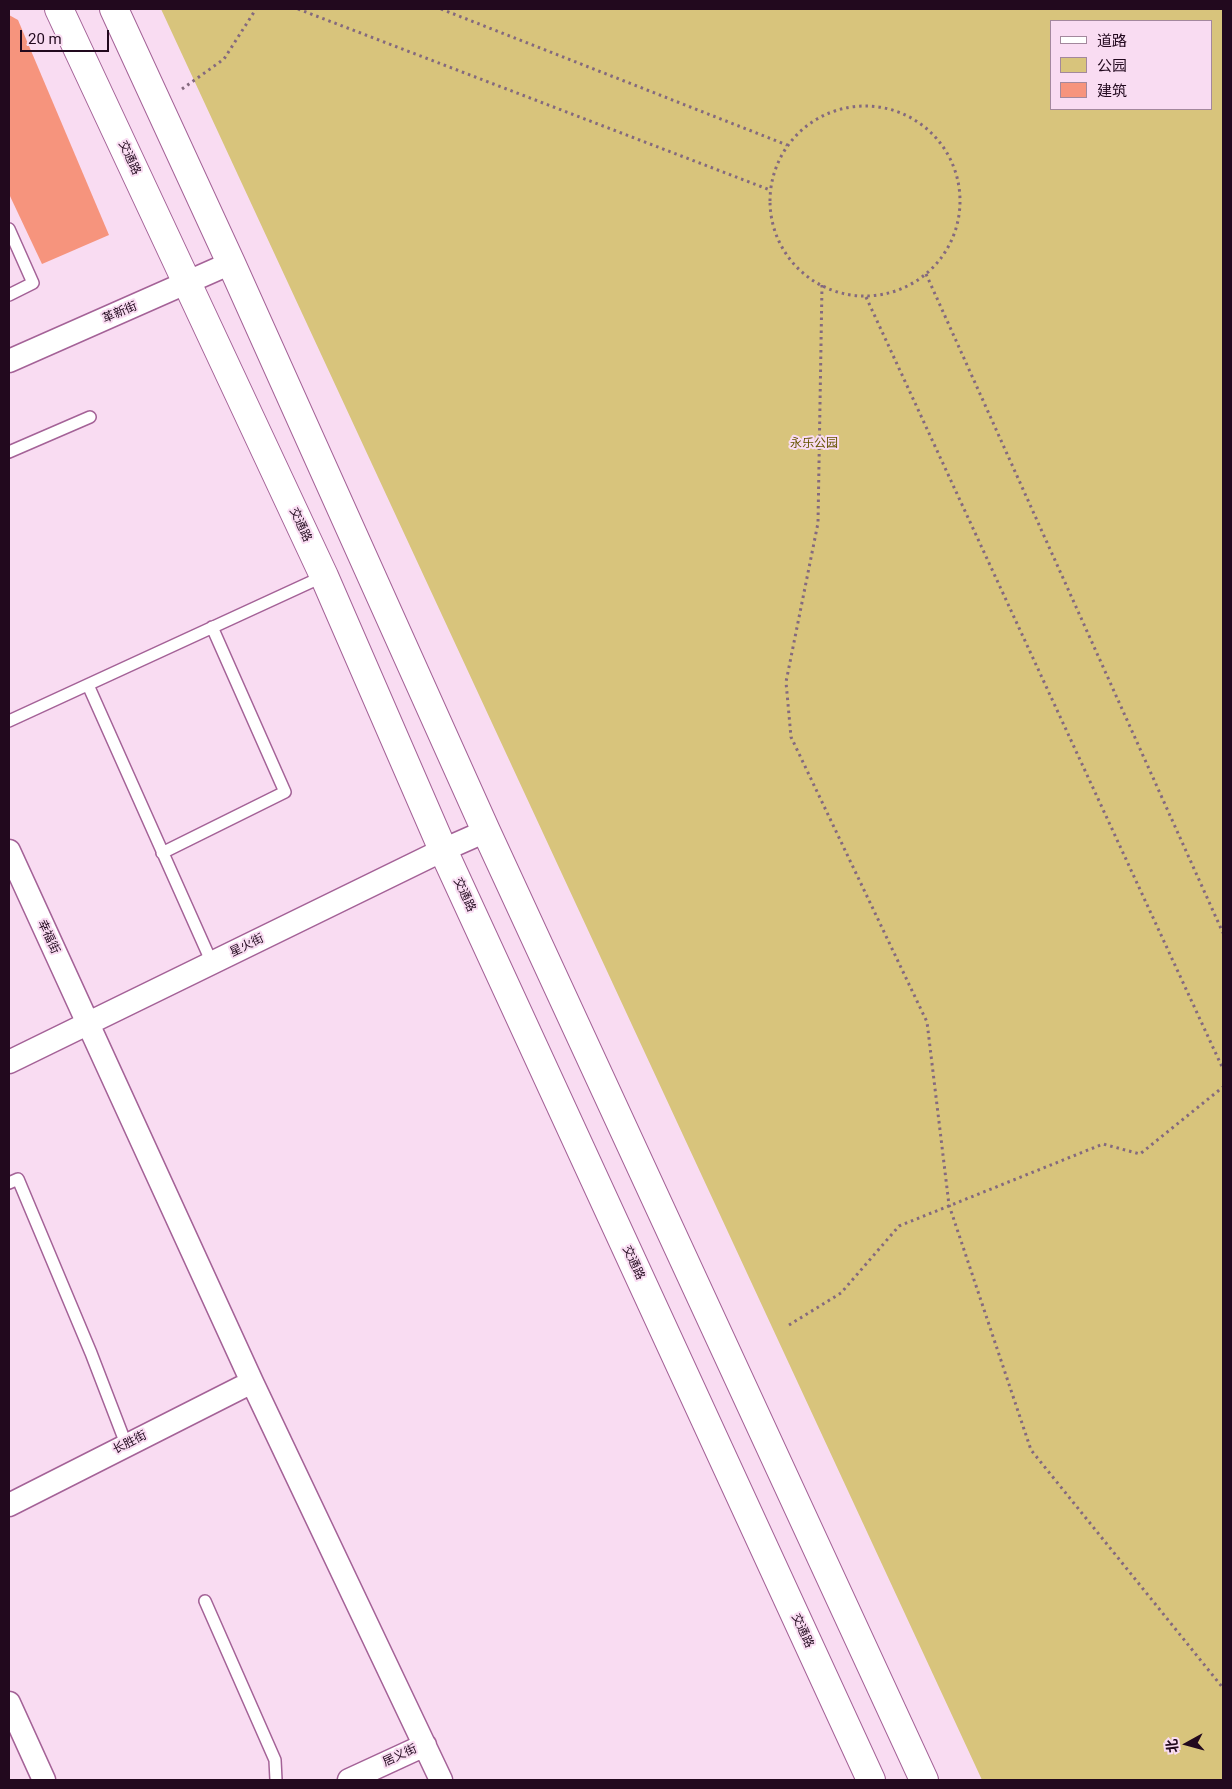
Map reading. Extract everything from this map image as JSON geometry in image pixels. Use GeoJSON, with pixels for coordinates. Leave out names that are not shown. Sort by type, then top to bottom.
{"type":"FeatureCollection","features":[{"type":"Feature","properties":{"kind":"main road","name":"交通路"},"geometry":{"type":"LineString","coordinates":[[60,9],[324,576],[443,850],[871,1780]]}},
{"type":"Feature","properties":{"kind":"main road"},"geometry":{"type":"LineString","coordinates":[[114,9],[231,263],[486,832],[924,1780]]}},
{"type":"Feature","properties":{"kind":"street","name":"革新街"},"geometry":{"type":"LineString","coordinates":[[9,361],[231,263]]}},
{"type":"Feature","properties":{"kind":"street","name":"星火街"},"geometry":{"type":"LineString","coordinates":[[9,1062],[443,850],[486,832]]}},
{"type":"Feature","properties":{"kind":"street","name":"幸福街"},"geometry":{"type":"LineString","coordinates":[[9,851],[252,1382],[441,1780]]}},
{"type":"Feature","properties":{"kind":"street","name":"长胜街"},"geometry":{"type":"LineString","coordinates":[[9,1505],[126,1444],[252,1382]]}},
{"type":"Feature","properties":{"kind":"street"},"geometry":{"type":"LineString","coordinates":[[9,1703],[44,1780]]}},
{"type":"Feature","properties":{"kind":"street","name":"居义街"},"geometry":{"type":"LineString","coordinates":[[349,1780],[425,1745]]}},
{"type":"Feature","properties":{"kind":"lane"},"geometry":{"type":"LineString","coordinates":[[9,229],[33,284],[9,295]]}},
{"type":"Feature","properties":{"kind":"lane"},"geometry":{"type":"LineString","coordinates":[[9,452],[90,417]]}},
{"type":"Feature","properties":{"kind":"lane"},"geometry":{"type":"LineString","coordinates":[[9,721],[324,576]]}},
{"type":"Feature","properties":{"kind":"lane"},"geometry":{"type":"LineString","coordinates":[[162,853],[285,792],[212,627]]}},
{"type":"Feature","properties":{"kind":"lane"},"geometry":{"type":"LineString","coordinates":[[88,685],[212,963]]}},
{"type":"Feature","properties":{"kind":"lane"},"geometry":{"type":"LineString","coordinates":[[9,1183],[18,1179],[91,1353],[126,1444]]}},
{"type":"Feature","properties":{"kind":"lane"},"geometry":{"type":"LineString","coordinates":[[205,1601],[275,1760],[276,1780]]}},
{"type":"Feature","properties":{"kind":"path"},"geometry":{"type":"LineString","coordinates":[[159,106],[224,59],[256,9]]}},
{"type":"Feature","properties":{"kind":"path"},"geometry":{"type":"LineString","coordinates":[[298,9],[770,190]]}},
{"type":"Feature","properties":{"kind":"path"},"geometry":{"type":"LineString","coordinates":[[441,9],[787,145]]}},
{"type":"Feature","properties":{"kind":"path"},"geometry":{"type":"LineString","coordinates":[[872,105],[903,113],[930,131],[949,156],[959,188],[958,219],[947,250],[926,274],[898,291],[866,297],[834,292],[806,276],[784,252],[772,222],[770,190],[776,166],[787,145],[810,122],[839,108],[872,105]]}},
{"type":"Feature","properties":{"kind":"path"},"geometry":{"type":"LineString","coordinates":[[926,274],[1223,933]]}},
{"type":"Feature","properties":{"kind":"path"},"geometry":{"type":"LineString","coordinates":[[822,285],[818,523],[786,682],[791,737],[927,1022],[949,1205],[1031,1450],[1223,1688]]}},
{"type":"Feature","properties":{"kind":"path"},"geometry":{"type":"LineString","coordinates":[[866,297],[1223,1069]]}},
{"type":"Feature","properties":{"kind":"path"},"geometry":{"type":"LineString","coordinates":[[789,1326],[841,1293],[899,1226],[1103,1144],[1140,1154],[1223,1087]]}},
{"type":"Feature","properties":{"kind":"green space","name":"永乐公园"},"geometry":{"type":"Polygon","coordinates":[[[161,9],[1223,9],[1223,1780],[982,1780],[161,9]]]}},
{"type":"Feature","properties":{"kind":"building"},"geometry":{"type":"Polygon","coordinates":[[[9,15],[18,20],[109,235],[42,264],[9,194],[9,15]]]}}]}
